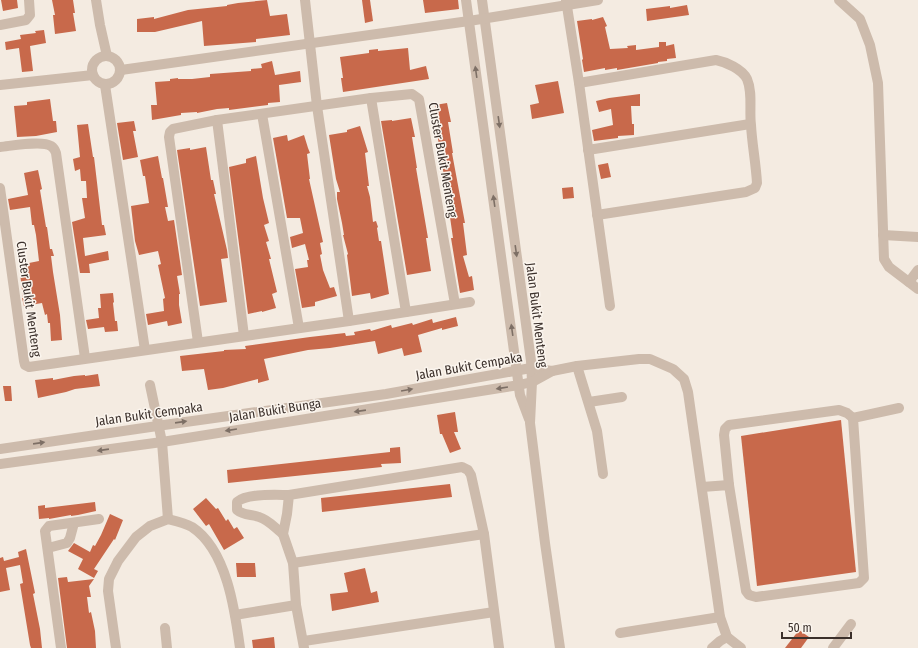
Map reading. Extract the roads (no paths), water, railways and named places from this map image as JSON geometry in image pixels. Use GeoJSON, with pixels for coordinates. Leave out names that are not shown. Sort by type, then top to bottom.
{"type":"FeatureCollection","features":[{"type":"Feature","properties":{"kind":"street"},"geometry":{"type":"LineString","coordinates":[[0,26],[26,20],[30,16],[29,0]]}},
{"type":"Feature","properties":{"kind":"street"},"geometry":{"type":"LineString","coordinates":[[96,0],[107,56]]}},
{"type":"Feature","properties":{"kind":"street"},"geometry":{"type":"LineString","coordinates":[[306,0],[318,106],[349,321]]}},
{"type":"Feature","properties":{"kind":"street","name":"Jalan Bukit Menteng"},"geometry":{"type":"LineString","coordinates":[[466,0],[520,395],[530,423]]}},
{"type":"Feature","properties":{"kind":"street","name":"Jalan Bukit Menteng"},"geometry":{"type":"LineString","coordinates":[[482,0],[531,368],[532,382],[530,423]]}},
{"type":"Feature","properties":{"kind":"street"},"geometry":{"type":"LineString","coordinates":[[121,70],[469,21],[566,2],[598,0]]}},
{"type":"Feature","properties":{"kind":"street"},"geometry":{"type":"LineString","coordinates":[[840,0],[860,19],[870,45],[878,83],[884,259],[889,267],[918,289]]}},
{"type":"Feature","properties":{"kind":"street"},"geometry":{"type":"LineString","coordinates":[[566,2],[579,83],[610,306]]}},
{"type":"Feature","properties":{"kind":"street"},"geometry":{"type":"LineString","coordinates":[[107,56],[117,60],[121,70],[116,81],[105,85],[100,84],[95,80],[92,75],[92,70],[93,64],[96,60],[107,56]]}},
{"type":"Feature","properties":{"kind":"street"},"geometry":{"type":"LineString","coordinates":[[579,83],[716,60],[722,61],[739,70],[746,78],[750,89],[750,124],[756,179],[755,188],[746,192],[597,215]]}},
{"type":"Feature","properties":{"kind":"street"},"geometry":{"type":"LineString","coordinates":[[0,85],[92,75]]}},
{"type":"Feature","properties":{"kind":"street"},"geometry":{"type":"LineString","coordinates":[[105,85],[145,350]]}},
{"type":"Feature","properties":{"kind":"street","name":"Cluster Bukit Menteng"},"geometry":{"type":"LineString","coordinates":[[198,342],[169,137],[170,132],[173,129],[217,120],[372,98],[412,94],[419,99],[455,304]]}},
{"type":"Feature","properties":{"kind":"street"},"geometry":{"type":"LineString","coordinates":[[372,98],[406,312]]}},
{"type":"Feature","properties":{"kind":"street"},"geometry":{"type":"LineString","coordinates":[[262,114],[299,328]]}},
{"type":"Feature","properties":{"kind":"street"},"geometry":{"type":"LineString","coordinates":[[217,120],[244,336]]}},
{"type":"Feature","properties":{"kind":"street"},"geometry":{"type":"LineString","coordinates":[[588,150],[750,124]]}},
{"type":"Feature","properties":{"kind":"street"},"geometry":{"type":"LineString","coordinates":[[0,147],[42,143],[54,148],[56,153],[85,358]]}},
{"type":"Feature","properties":{"kind":"street","name":"Cluster Bukit Menteng"},"geometry":{"type":"LineString","coordinates":[[0,188],[25,365],[29,367],[470,302]]}},
{"type":"Feature","properties":{"kind":"street"},"geometry":{"type":"LineString","coordinates":[[883,235],[918,238]]}},
{"type":"Feature","properties":{"kind":"street"},"geometry":{"type":"LineString","coordinates":[[909,282],[918,270]]}},
{"type":"Feature","properties":{"kind":"street","name":"Jalan Bukit Cempaka"},"geometry":{"type":"LineString","coordinates":[[0,449],[386,394],[531,368],[552,371],[578,366],[650,359],[673,369],[684,379],[688,392],[720,617],[727,637]]}},
{"type":"Feature","properties":{"kind":"street"},"geometry":{"type":"LineString","coordinates":[[578,366],[597,431],[603,474]]}},
{"type":"Feature","properties":{"kind":"street","name":"Jalan Bukit Bunga"},"geometry":{"type":"LineString","coordinates":[[0,464],[162,442],[290,420],[519,385],[532,382],[552,371]]}},
{"type":"Feature","properties":{"kind":"street"},"geometry":{"type":"LineString","coordinates":[[150,385],[162,442],[168,519]]}},
{"type":"Feature","properties":{"kind":"street"},"geometry":{"type":"LineString","coordinates":[[386,394],[388,406]]}},
{"type":"Feature","properties":{"kind":"street"},"geometry":{"type":"LineString","coordinates":[[589,402],[622,397]]}},
{"type":"Feature","properties":{"kind":"street"},"geometry":{"type":"LineString","coordinates":[[288,408],[290,420]]}},
{"type":"Feature","properties":{"kind":"street"},"geometry":{"type":"LineString","coordinates":[[853,418],[900,408]]}},
{"type":"Feature","properties":{"kind":"street"},"geometry":{"type":"LineString","coordinates":[[839,410],[847,413],[853,418],[864,578],[859,583],[756,596],[749,595],[746,591],[729,485],[724,435],[725,429],[729,425],[839,410]]}},
{"type":"Feature","properties":{"kind":"street"},"geometry":{"type":"LineString","coordinates":[[530,423],[560,648]]}},
{"type":"Feature","properties":{"kind":"street"},"geometry":{"type":"LineString","coordinates":[[283,534],[267,521],[257,516],[240,512],[238,510],[237,502],[244,498],[267,495],[289,495],[462,467],[468,470],[471,475],[484,534],[499,648]]}},
{"type":"Feature","properties":{"kind":"street"},"geometry":{"type":"LineString","coordinates":[[702,486],[729,485]]}},
{"type":"Feature","properties":{"kind":"street"},"geometry":{"type":"LineString","coordinates":[[289,495],[283,534],[293,563],[296,605],[304,644],[494,612]]}},
{"type":"Feature","properties":{"kind":"street"},"geometry":{"type":"LineString","coordinates":[[61,648],[45,533],[48,526],[99,519]]}},
{"type":"Feature","properties":{"kind":"street"},"geometry":{"type":"LineString","coordinates":[[116,648],[108,591],[109,579],[118,561],[136,537],[150,526],[168,519],[192,527],[205,539],[214,553],[228,582],[240,648]]}},
{"type":"Feature","properties":{"kind":"street"},"geometry":{"type":"LineString","coordinates":[[48,548],[67,543],[74,523]]}},
{"type":"Feature","properties":{"kind":"street"},"geometry":{"type":"LineString","coordinates":[[293,563],[484,534]]}},
{"type":"Feature","properties":{"kind":"street"},"geometry":{"type":"LineString","coordinates":[[235,615],[296,605]]}},
{"type":"Feature","properties":{"kind":"street"},"geometry":{"type":"LineString","coordinates":[[620,633],[720,617]]}},
{"type":"Feature","properties":{"kind":"street"},"geometry":{"type":"LineString","coordinates":[[833,648],[851,624]]}},
{"type":"Feature","properties":{"kind":"street"},"geometry":{"type":"LineString","coordinates":[[165,628],[167,648]]}},
{"type":"Feature","properties":{"kind":"street"},"geometry":{"type":"LineString","coordinates":[[712,648],[727,637],[741,648]]}}]}
